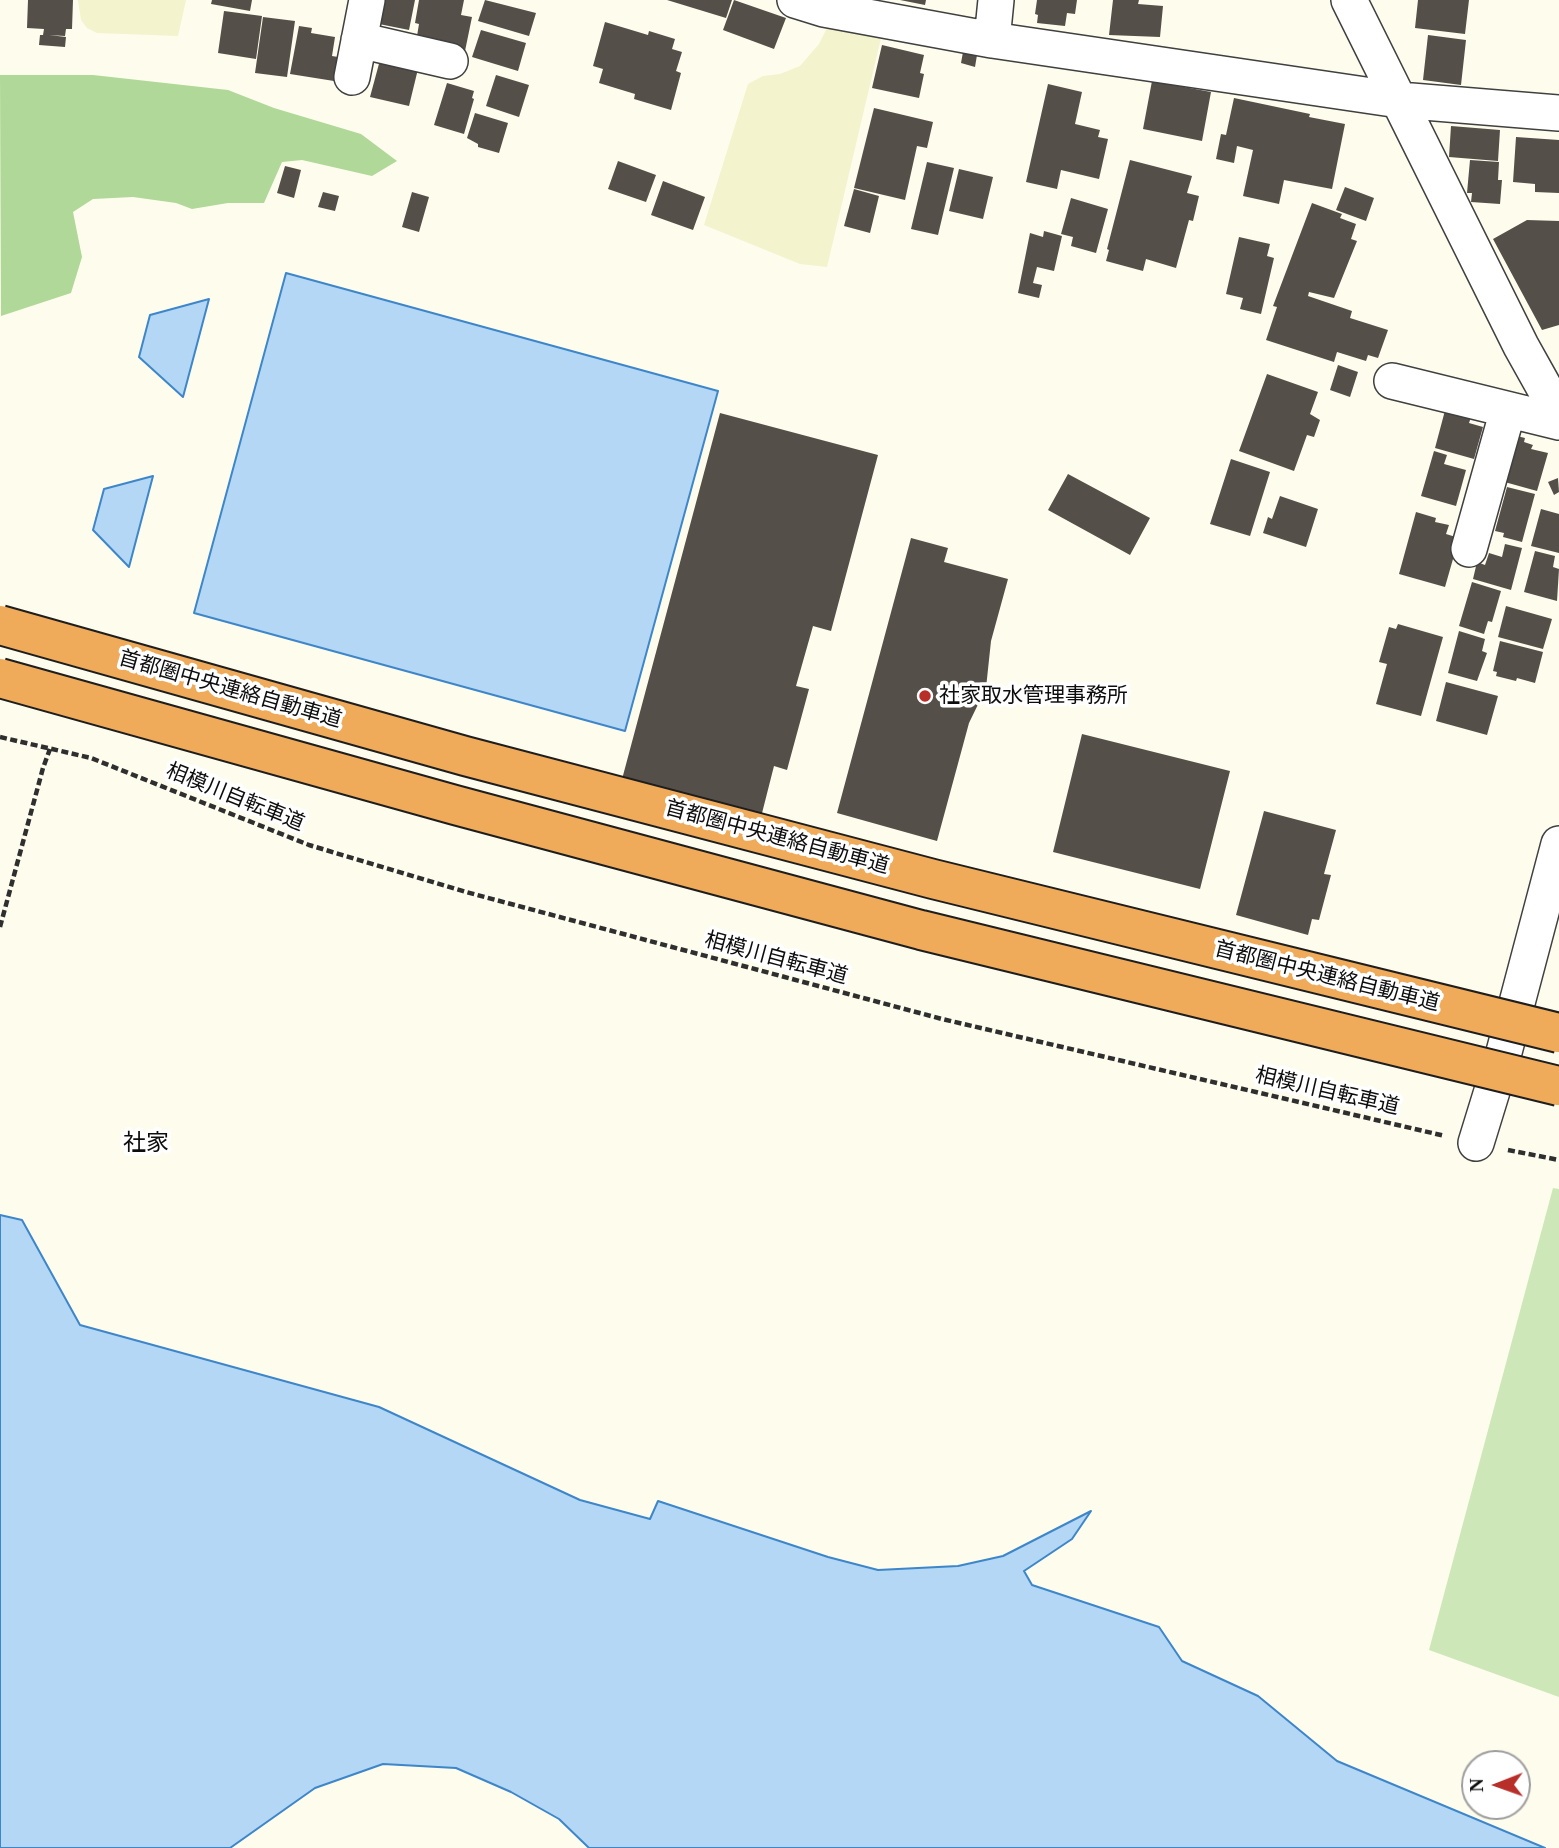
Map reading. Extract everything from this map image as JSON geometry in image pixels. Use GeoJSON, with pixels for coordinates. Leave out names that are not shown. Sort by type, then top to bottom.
{"type":"FeatureCollection","features":[{"type":"Feature","properties":{"kind":"highway","name":"首都圏中央連絡自動車道"},"geometry":{"type":"LineString","coordinates":[[0,625],[466,756],[920,876],[1559,1033]]}},
{"type":"Feature","properties":{"kind":"highway"},"geometry":{"type":"LineString","coordinates":[[0,678],[455,805],[921,930],[1559,1086]]}},
{"type":"Feature","properties":{"kind":"street"},"geometry":{"type":"LineString","coordinates":[[352,78],[367,0]]}},
{"type":"Feature","properties":{"kind":"street"},"geometry":{"type":"LineString","coordinates":[[795,0],[824,9],[992,40],[1399,100],[1559,113]]}},
{"type":"Feature","properties":{"kind":"street"},"geometry":{"type":"LineString","coordinates":[[992,40],[996,0]]}},
{"type":"Feature","properties":{"kind":"street"},"geometry":{"type":"LineString","coordinates":[[1349,0],[1521,346],[1559,414]]}},
{"type":"Feature","properties":{"kind":"street"},"geometry":{"type":"LineString","coordinates":[[359,40],[450,61]]}},
{"type":"Feature","properties":{"kind":"street"},"geometry":{"type":"LineString","coordinates":[[1392,381],[1559,422]]}},
{"type":"Feature","properties":{"kind":"street"},"geometry":{"type":"LineString","coordinates":[[1469,549],[1508,410]]}},
{"type":"Feature","properties":{"kind":"street"},"geometry":{"type":"LineString","coordinates":[[1476,1143],[1504,1052],[1549,926],[1559,844]]}},
{"type":"Feature","properties":{"kind":"path","name":"相模川自転車道"},"geometry":{"type":"LineString","coordinates":[[0,737],[91,758],[309,845],[466,892],[942,1019],[1559,1160]]}},
{"type":"Feature","properties":{"kind":"path"},"geometry":{"type":"LineString","coordinates":[[0,927],[50,749]]}},
{"type":"Feature","properties":{"kind":"green space"},"geometry":{"type":"Polygon","coordinates":[[[78,0],[186,0],[178,36],[97,33],[87,28],[81,20],[78,0]]]}},
{"type":"Feature","properties":{"kind":"green space"},"geometry":{"type":"Polygon","coordinates":[[[829,24],[881,38],[827,267],[800,264],[704,225],[748,84],[763,76],[780,74],[800,66],[819,44],[829,24]]]}},
{"type":"Feature","properties":{"kind":"green space"},"geometry":{"type":"Polygon","coordinates":[[[0,75],[93,75],[228,90],[274,108],[361,134],[397,161],[372,176],[302,160],[282,162],[264,203],[228,203],[192,209],[176,203],[133,197],[93,199],[73,212],[82,257],[71,293],[1,316],[0,75]]]}},
{"type":"Feature","properties":{"kind":"green space"},"geometry":{"type":"Polygon","coordinates":[[[1553,1188],[1559,1189],[1559,1697],[1429,1650],[1553,1188]]]}},
{"type":"Feature","properties":{"kind":"water"},"geometry":{"type":"Polygon","coordinates":[[[286,273],[718,391],[625,731],[194,613],[286,273]]]}},
{"type":"Feature","properties":{"kind":"water"},"geometry":{"type":"Polygon","coordinates":[[[209,299],[183,397],[139,357],[150,315],[209,299]]]}},
{"type":"Feature","properties":{"kind":"water"},"geometry":{"type":"Polygon","coordinates":[[[153,476],[129,567],[93,530],[104,489],[153,476]]]}},
{"type":"Feature","properties":{"kind":"water"},"geometry":{"type":"Polygon","coordinates":[[[0,1215],[22,1220],[80,1325],[379,1407],[580,1500],[650,1519],[658,1501],[828,1557],[878,1570],[958,1566],[1003,1556],[1091,1511],[1072,1539],[1024,1571],[1032,1585],[1159,1627],[1182,1661],[1258,1696],[1337,1761],[1461,1813],[1461,1820],[1478,1820],[1545,1848],[589,1848],[559,1819],[511,1792],[456,1768],[383,1764],[315,1788],[230,1848],[0,1848],[0,1215]]]}},
{"type":"Feature","properties":{"kind":"building"},"geometry":{"type":"Polygon","coordinates":[[[28,0],[73,0],[72,29],[66,29],[65,36],[49,35],[66,37],[65,47],[39,45],[44,29],[27,28],[28,0]]]}},
{"type":"Feature","properties":{"kind":"building"},"geometry":{"type":"Polygon","coordinates":[[[212,0],[252,0],[250,11],[211,4],[212,0]]]}},
{"type":"Feature","properties":{"kind":"building"},"geometry":{"type":"Polygon","coordinates":[[[383,0],[415,0],[409,30],[379,24],[383,0]]]}},
{"type":"Feature","properties":{"kind":"building"},"geometry":{"type":"Polygon","coordinates":[[[419,0],[464,0],[461,15],[472,17],[465,51],[416,42],[419,24],[415,23],[419,0]]]}},
{"type":"Feature","properties":{"kind":"building"},"geometry":{"type":"Polygon","coordinates":[[[485,0],[536,13],[529,36],[478,21],[485,0]]]}},
{"type":"Feature","properties":{"kind":"building"},"geometry":{"type":"Polygon","coordinates":[[[667,0],[732,0],[726,18],[667,0]]]}},
{"type":"Feature","properties":{"kind":"building"},"geometry":{"type":"Polygon","coordinates":[[[734,0],[786,18],[774,49],[723,30],[734,0]]]}},
{"type":"Feature","properties":{"kind":"building"},"geometry":{"type":"Polygon","coordinates":[[[900,0],[926,0],[925,5],[900,0]]]}},
{"type":"Feature","properties":{"kind":"building"},"geometry":{"type":"Polygon","coordinates":[[[1037,0],[1077,0],[1075,14],[1067,13],[1065,26],[1037,23],[1037,0]]]}},
{"type":"Feature","properties":{"kind":"building"},"geometry":{"type":"Polygon","coordinates":[[[1113,0],[1139,0],[1138,4],[1163,6],[1160,37],[1109,35],[1113,0]]]}},
{"type":"Feature","properties":{"kind":"building"},"geometry":{"type":"Polygon","coordinates":[[[1418,0],[1469,0],[1465,34],[1415,28],[1418,0]]]}},
{"type":"Feature","properties":{"kind":"building"},"geometry":{"type":"Polygon","coordinates":[[[224,11],[262,16],[256,59],[218,53],[224,11]]]}},
{"type":"Feature","properties":{"kind":"building"},"geometry":{"type":"Polygon","coordinates":[[[263,17],[295,21],[287,77],[255,73],[263,17]]]}},
{"type":"Feature","properties":{"kind":"building"},"geometry":{"type":"Polygon","coordinates":[[[605,22],[648,35],[649,31],[675,39],[672,49],[682,52],[676,71],[681,73],[671,110],[634,99],[635,94],[599,83],[603,69],[593,66],[605,22]]]}},
{"type":"Feature","properties":{"kind":"building"},"geometry":{"type":"Polygon","coordinates":[[[299,26],[312,28],[311,33],[335,37],[332,56],[338,57],[334,81],[290,74],[299,26]]]}},
{"type":"Feature","properties":{"kind":"building"},"geometry":{"type":"Polygon","coordinates":[[[481,30],[526,43],[518,71],[472,57],[481,30]]]}},
{"type":"Feature","properties":{"kind":"building"},"geometry":{"type":"Polygon","coordinates":[[[1428,35],[1466,40],[1461,85],[1423,80],[1428,35]]]}},
{"type":"Feature","properties":{"kind":"building"},"geometry":{"type":"Polygon","coordinates":[[[882,45],[924,55],[920,73],[924,74],[919,98],[872,88],[882,45]]]}},
{"type":"Feature","properties":{"kind":"building"},"geometry":{"type":"Polygon","coordinates":[[[963,52],[977,55],[975,67],[961,63],[963,52]]]}},
{"type":"Feature","properties":{"kind":"building"},"geometry":{"type":"Polygon","coordinates":[[[380,60],[418,69],[409,106],[370,97],[380,60]]]}},
{"type":"Feature","properties":{"kind":"building"},"geometry":{"type":"Polygon","coordinates":[[[496,75],[529,85],[519,117],[486,106],[496,75]]]}},
{"type":"Feature","properties":{"kind":"building"},"geometry":{"type":"Polygon","coordinates":[[[1152,81],[1211,92],[1202,141],[1143,129],[1152,81]]]}},
{"type":"Feature","properties":{"kind":"building"},"geometry":{"type":"Polygon","coordinates":[[[447,83],[474,91],[464,134],[434,125],[447,83]]]}},
{"type":"Feature","properties":{"kind":"building"},"geometry":{"type":"Polygon","coordinates":[[[1048,84],[1082,92],[1075,124],[1100,130],[1098,137],[1108,139],[1099,179],[1061,170],[1057,189],[1026,182],[1048,84]]]}},
{"type":"Feature","properties":{"kind":"building"},"geometry":{"type":"Polygon","coordinates":[[[1234,98],[1345,124],[1332,189],[1284,180],[1279,204],[1243,196],[1253,150],[1237,146],[1234,163],[1216,159],[1221,134],[1226,135],[1234,98]]]}},
{"type":"Feature","properties":{"kind":"building"},"geometry":{"type":"Polygon","coordinates":[[[874,108],[933,122],[927,148],[917,146],[905,200],[854,188],[874,108]]]}},
{"type":"Feature","properties":{"kind":"building"},"geometry":{"type":"Polygon","coordinates":[[[475,113],[508,123],[499,153],[478,147],[478,144],[467,138],[475,113]]]}},
{"type":"Feature","properties":{"kind":"building"},"geometry":{"type":"Polygon","coordinates":[[[1451,126],[1500,130],[1498,161],[1449,157],[1451,126]]]}},
{"type":"Feature","properties":{"kind":"building"},"geometry":{"type":"Polygon","coordinates":[[[1516,137],[1559,140],[1559,193],[1535,192],[1535,184],[1513,182],[1516,137]]]}},
{"type":"Feature","properties":{"kind":"building"},"geometry":{"type":"Polygon","coordinates":[[[1130,160],[1192,176],[1187,193],[1199,196],[1193,221],[1189,220],[1176,268],[1146,259],[1143,271],[1106,261],[1130,160]]]}},
{"type":"Feature","properties":{"kind":"building"},"geometry":{"type":"Polygon","coordinates":[[[1470,160],[1499,162],[1498,180],[1502,180],[1500,204],[1471,202],[1472,193],[1467,193],[1470,160]]]}},
{"type":"Feature","properties":{"kind":"building"},"geometry":{"type":"Polygon","coordinates":[[[618,161],[656,175],[646,202],[608,189],[618,161]]]}},
{"type":"Feature","properties":{"kind":"building"},"geometry":{"type":"Polygon","coordinates":[[[927,162],[954,168],[938,235],[911,229],[927,162]]]}},
{"type":"Feature","properties":{"kind":"building"},"geometry":{"type":"Polygon","coordinates":[[[285,166],[301,170],[294,198],[277,193],[285,166]]]}},
{"type":"Feature","properties":{"kind":"building"},"geometry":{"type":"Polygon","coordinates":[[[959,169],[993,177],[983,219],[949,211],[959,169]]]}},
{"type":"Feature","properties":{"kind":"building"},"geometry":{"type":"Polygon","coordinates":[[[663,181],[705,197],[693,230],[651,215],[663,181]]]}},
{"type":"Feature","properties":{"kind":"building"},"geometry":{"type":"Polygon","coordinates":[[[1345,187],[1374,198],[1366,221],[1336,210],[1345,187]]]}},
{"type":"Feature","properties":{"kind":"building"},"geometry":{"type":"Polygon","coordinates":[[[854,189],[879,196],[870,233],[844,226],[854,189]]]}},
{"type":"Feature","properties":{"kind":"building"},"geometry":{"type":"Polygon","coordinates":[[[323,192],[339,196],[335,211],[318,207],[323,192]]]}},
{"type":"Feature","properties":{"kind":"building"},"geometry":{"type":"Polygon","coordinates":[[[412,192],[429,197],[419,232],[402,227],[412,192]]]}},
{"type":"Feature","properties":{"kind":"building"},"geometry":{"type":"Polygon","coordinates":[[[1071,198],[1108,209],[1096,253],[1071,246],[1073,237],[1061,234],[1071,198]]]}},
{"type":"Feature","properties":{"kind":"building"},"geometry":{"type":"Polygon","coordinates":[[[1312,203],[1342,214],[1340,218],[1356,224],[1351,239],[1357,241],[1334,298],[1309,292],[1308,296],[1352,311],[1350,318],[1388,330],[1378,358],[1368,355],[1366,361],[1337,352],[1334,362],[1266,340],[1277,307],[1273,306],[1312,203]]]}},
{"type":"Feature","properties":{"kind":"building"},"geometry":{"type":"Polygon","coordinates":[[[1527,220],[1559,221],[1559,325],[1542,330],[1493,239],[1527,220]]]}},
{"type":"Feature","properties":{"kind":"building"},"geometry":{"type":"Polygon","coordinates":[[[1044,231],[1062,236],[1054,271],[1037,267],[1033,283],[1042,285],[1039,298],[1018,293],[1030,233],[1043,237],[1044,231]]]}},
{"type":"Feature","properties":{"kind":"building"},"geometry":{"type":"Polygon","coordinates":[[[1239,237],[1270,244],[1267,256],[1274,258],[1261,314],[1240,309],[1243,298],[1226,294],[1239,237]]]}},
{"type":"Feature","properties":{"kind":"building"},"geometry":{"type":"Polygon","coordinates":[[[1338,365],[1358,372],[1350,397],[1330,390],[1338,365]]]}},
{"type":"Feature","properties":{"kind":"building"},"geometry":{"type":"Polygon","coordinates":[[[1267,374],[1318,392],[1310,414],[1320,420],[1314,437],[1307,435],[1294,471],[1239,451],[1267,374]]]}},
{"type":"Feature","properties":{"kind":"building"},"geometry":{"type":"Polygon","coordinates":[[[1447,403],[1473,411],[1469,423],[1483,427],[1474,459],[1435,448],[1447,403]]]}},
{"type":"Feature","properties":{"kind":"building"},"geometry":{"type":"Polygon","coordinates":[[[720,413],[878,455],[831,631],[813,626],[796,686],[809,689],[787,770],[774,766],[760,821],[621,783],[720,413]]]}},
{"type":"Feature","properties":{"kind":"building"},"geometry":{"type":"Polygon","coordinates":[[[1513,435],[1525,438],[1524,442],[1533,445],[1531,449],[1548,453],[1537,491],[1501,481],[1513,435]]]}},
{"type":"Feature","properties":{"kind":"building"},"geometry":{"type":"Polygon","coordinates":[[[1434,451],[1447,455],[1444,464],[1466,470],[1456,506],[1421,496],[1434,451]]]}},
{"type":"Feature","properties":{"kind":"building"},"geometry":{"type":"Polygon","coordinates":[[[1231,459],[1270,472],[1250,536],[1210,524],[1231,459]]]}},
{"type":"Feature","properties":{"kind":"building"},"geometry":{"type":"Polygon","coordinates":[[[1068,474],[1150,518],[1130,555],[1048,510],[1068,474]]]}},
{"type":"Feature","properties":{"kind":"building"},"geometry":{"type":"Polygon","coordinates":[[[1558,478],[1559,492],[1554,495],[1548,482],[1558,478]]]}},
{"type":"Feature","properties":{"kind":"building"},"geometry":{"type":"Polygon","coordinates":[[[1507,487],[1535,494],[1522,542],[1503,537],[1504,533],[1495,531],[1507,487]]]}},
{"type":"Feature","properties":{"kind":"building"},"geometry":{"type":"Polygon","coordinates":[[[1280,496],[1318,509],[1306,547],[1263,533],[1268,517],[1272,519],[1280,496]]]}},
{"type":"Feature","properties":{"kind":"building"},"geometry":{"type":"Polygon","coordinates":[[[1541,509],[1559,514],[1559,553],[1531,546],[1541,509]]]}},
{"type":"Feature","properties":{"kind":"building"},"geometry":{"type":"Polygon","coordinates":[[[1416,512],[1436,518],[1435,522],[1449,525],[1446,534],[1459,538],[1445,587],[1399,574],[1416,512]]]}},
{"type":"Feature","properties":{"kind":"building","name":"社家取水管理事務所"},"geometry":{"type":"Polygon","coordinates":[[[911,538],[948,548],[944,562],[1008,579],[991,641],[986,688],[969,723],[937,841],[837,813],[911,538]]]}},
{"type":"Feature","properties":{"kind":"building"},"geometry":{"type":"Polygon","coordinates":[[[1505,544],[1522,548],[1511,590],[1473,579],[1477,562],[1485,565],[1489,553],[1502,557],[1505,544]]]}},
{"type":"Feature","properties":{"kind":"building"},"geometry":{"type":"Polygon","coordinates":[[[1535,551],[1555,556],[1553,567],[1559,569],[1557,601],[1524,592],[1535,551]]]}},
{"type":"Feature","properties":{"kind":"building"},"geometry":{"type":"Polygon","coordinates":[[[1472,582],[1501,591],[1492,622],[1488,621],[1484,634],[1459,626],[1472,582]]]}},
{"type":"Feature","properties":{"kind":"building"},"geometry":{"type":"Polygon","coordinates":[[[1506,606],[1552,619],[1543,649],[1498,637],[1506,606]]]}},
{"type":"Feature","properties":{"kind":"building"},"geometry":{"type":"Polygon","coordinates":[[[1398,624],[1443,637],[1421,716],[1376,704],[1387,664],[1379,662],[1389,627],[1396,629],[1398,624]]]}},
{"type":"Feature","properties":{"kind":"building"},"geometry":{"type":"Polygon","coordinates":[[[1459,631],[1485,639],[1482,651],[1487,653],[1477,681],[1448,673],[1459,631]]]}},
{"type":"Feature","properties":{"kind":"building"},"geometry":{"type":"Polygon","coordinates":[[[1500,641],[1543,652],[1535,683],[1496,676],[1497,672],[1493,671],[1500,641]]]}},
{"type":"Feature","properties":{"kind":"building"},"geometry":{"type":"Polygon","coordinates":[[[1446,682],[1498,696],[1487,735],[1436,721],[1446,682]]]}},
{"type":"Feature","properties":{"kind":"building"},"geometry":{"type":"Polygon","coordinates":[[[1082,734],[1230,771],[1200,889],[1053,852],[1082,734]]]}},
{"type":"Feature","properties":{"kind":"building"},"geometry":{"type":"Polygon","coordinates":[[[1264,811],[1336,830],[1324,874],[1331,875],[1319,920],[1312,919],[1308,935],[1236,915],[1264,811]]]}},
{"type":"Feature","properties":{"kind":"place","name":"社家取水管理事務所"},"geometry":{"type":"Point","coordinates":[925,696]}},
{"type":"Feature","properties":{"kind":"district","name":"社家"},"geometry":{"type":"Point","coordinates":[146,1144]}}]}
